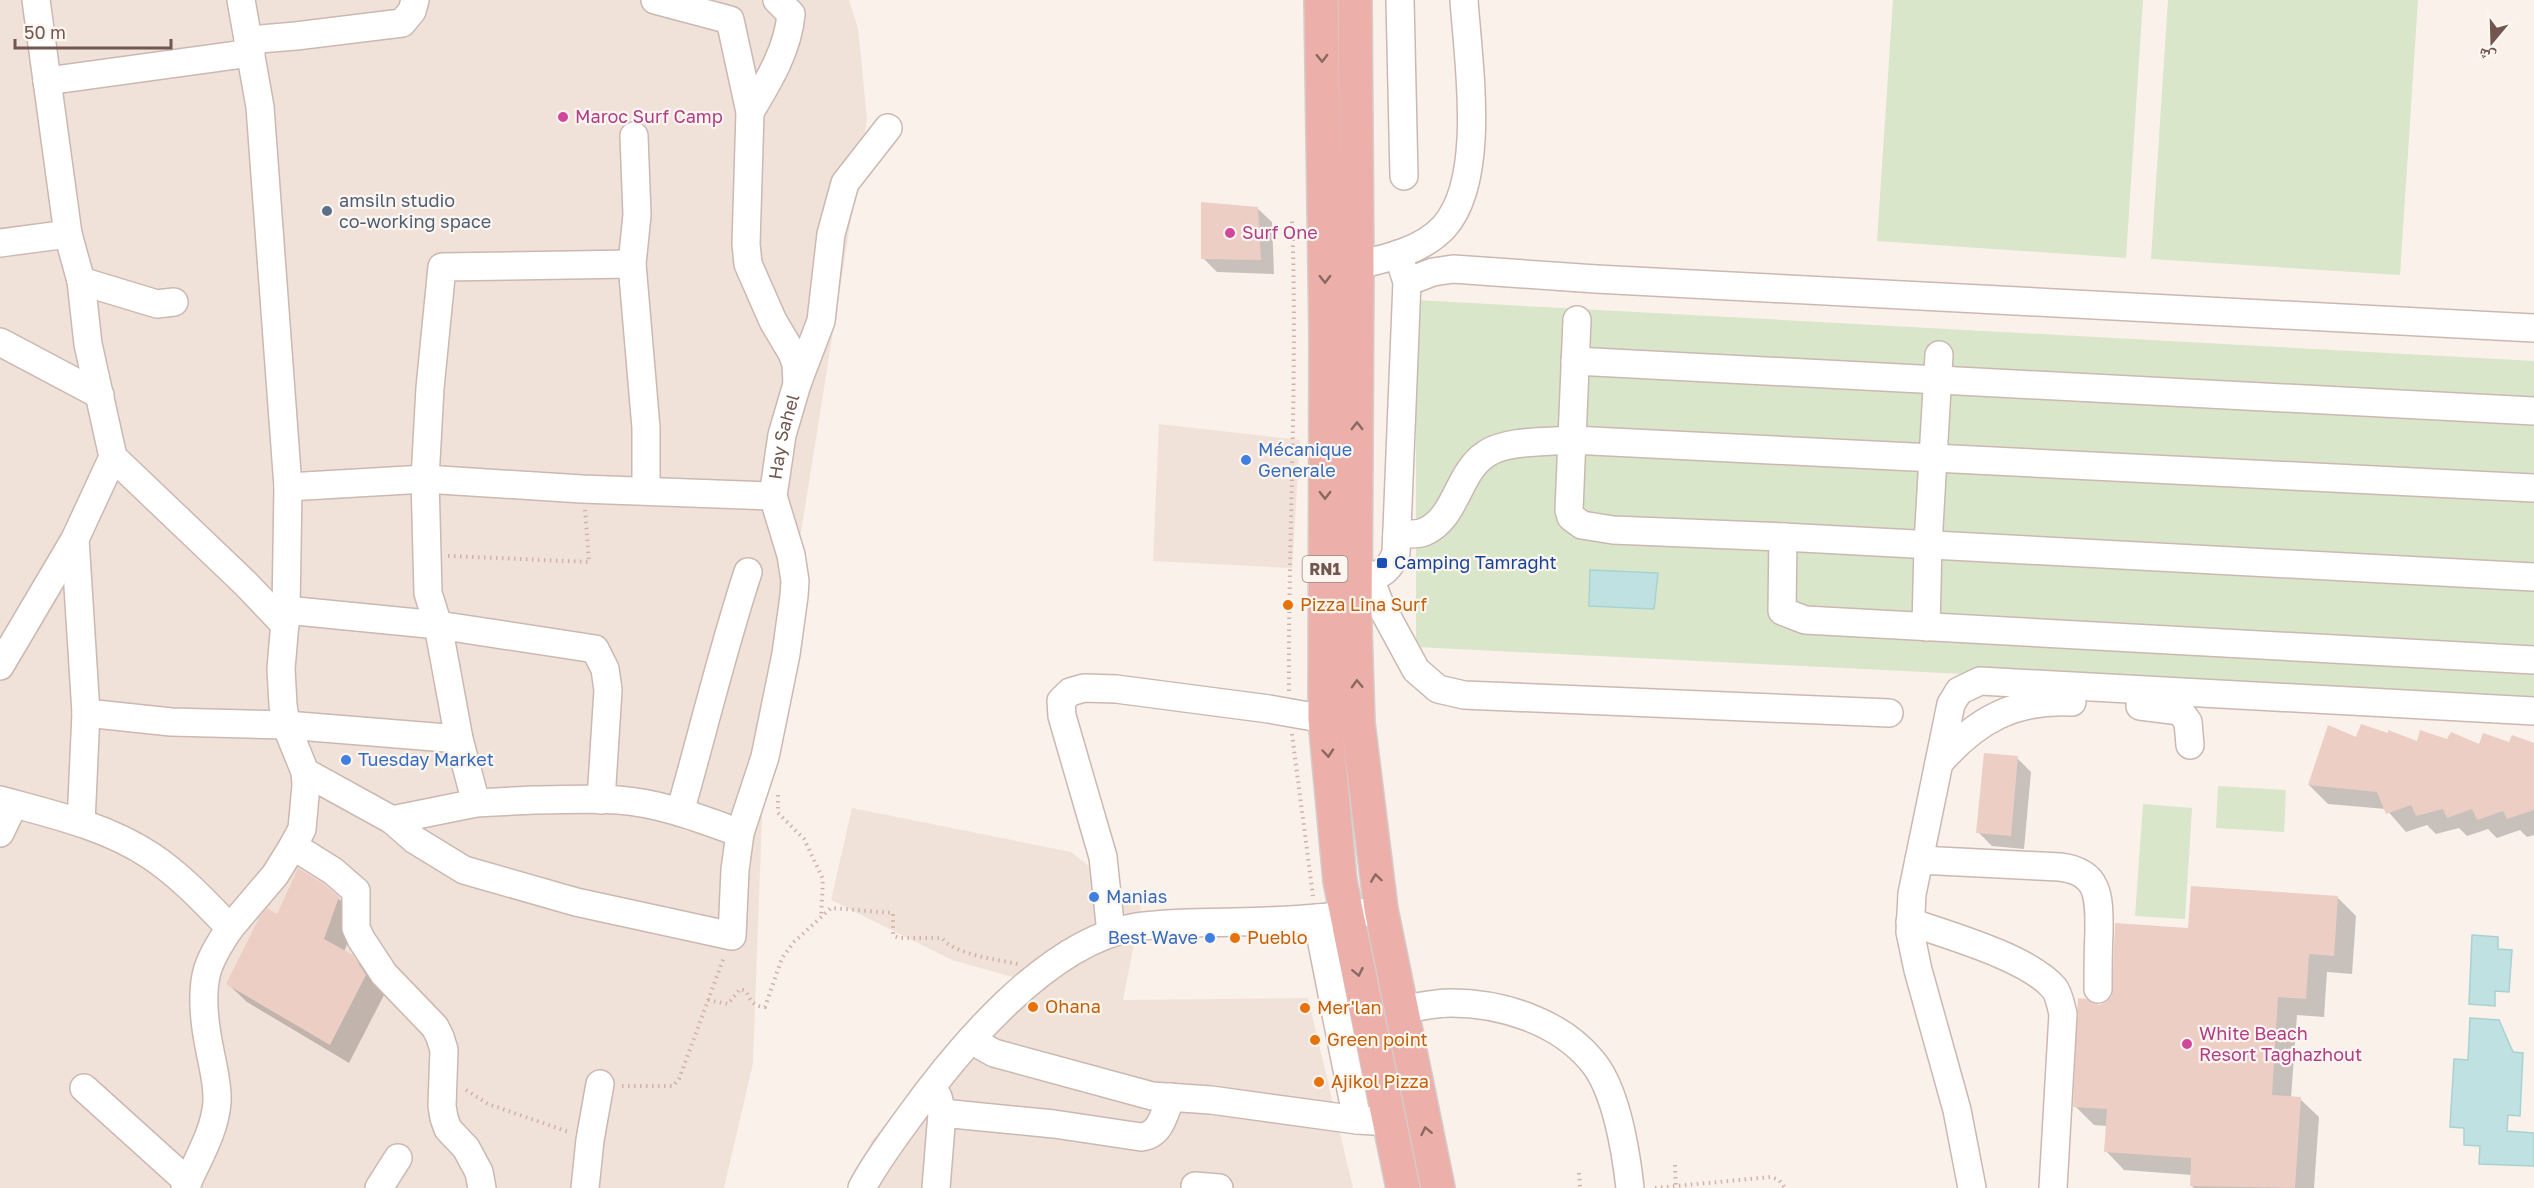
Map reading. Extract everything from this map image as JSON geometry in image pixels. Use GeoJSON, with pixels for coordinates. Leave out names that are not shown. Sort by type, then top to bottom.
{"type":"FeatureCollection","features":[{"type":"Feature","properties":{"kind":"highway","name":"RN1"},"geometry":{"type":"LineString","coordinates":[[1321,0],[1326,339],[1325,719],[1340,881],[1331,917],[1389,1121],[1403,1188]]}},
{"type":"Feature","properties":{"kind":"highway","name":"RN1"},"geometry":{"type":"LineString","coordinates":[[1354,0],[1363,577],[1355,628],[1358,723],[1381,909],[1438,1188]]}},
{"type":"Feature","properties":{"kind":"street"},"geometry":{"type":"LineString","coordinates":[[36,0],[68,234],[81,281],[88,344],[113,457],[286,617],[438,626],[595,649],[605,669],[608,690],[601,800]]}},
{"type":"Feature","properties":{"kind":"street"},"geometry":{"type":"LineString","coordinates":[[84,1088],[186,1185],[212,1130],[218,1099],[208,1044],[205,988],[207,970],[230,928],[275,875],[302,829],[305,808],[305,772],[286,725],[281,669],[286,617],[288,487],[260,108],[241,0]]}},
{"type":"Feature","properties":{"kind":"street"},"geometry":{"type":"LineString","coordinates":[[48,81],[296,36],[402,23],[412,11],[415,0]]}},
{"type":"Feature","properties":{"kind":"street","name":"Hay Sahel"},"geometry":{"type":"LineString","coordinates":[[288,487],[425,479],[584,489],[772,496],[782,435],[797,384],[792,353],[773,321],[748,264],[750,112],[735,10],[656,0]]}},
{"type":"Feature","properties":{"kind":"street"},"geometry":{"type":"LineString","coordinates":[[750,112],[768,83],[780,57],[790,24],[791,14],[777,0]]}},
{"type":"Feature","properties":{"kind":"street"},"geometry":{"type":"LineString","coordinates":[[1400,0],[1404,176]]}},
{"type":"Feature","properties":{"kind":"street"},"geometry":{"type":"LineString","coordinates":[[1357,265],[1398,254],[1420,244],[1443,228],[1459,203],[1467,177],[1472,114],[1464,0]]}},
{"type":"Feature","properties":{"kind":"street"},"geometry":{"type":"LineString","coordinates":[[797,384],[821,321],[831,234],[844,183],[888,128]]}},
{"type":"Feature","properties":{"kind":"street"},"geometry":{"type":"LineString","coordinates":[[634,136],[637,216],[632,264],[646,428],[646,490]]}},
{"type":"Feature","properties":{"kind":"street"},"geometry":{"type":"LineString","coordinates":[[0,243],[68,234]]}},
{"type":"Feature","properties":{"kind":"street"},"geometry":{"type":"LineString","coordinates":[[1324,578],[1363,577],[1387,570],[1396,553],[1407,282],[1398,254]]}},
{"type":"Feature","properties":{"kind":"street"},"geometry":{"type":"LineString","coordinates":[[476,803],[459,740],[438,626],[428,593],[425,479],[430,388],[442,267],[632,264]]}},
{"type":"Feature","properties":{"kind":"street"},"geometry":{"type":"LineString","coordinates":[[1407,282],[1433,272],[1453,269],[2534,328]]}},
{"type":"Feature","properties":{"kind":"street"},"geometry":{"type":"LineString","coordinates":[[81,281],[157,304],[174,303]]}},
{"type":"Feature","properties":{"kind":"street"},"geometry":{"type":"LineString","coordinates":[[1577,320],[1569,510],[1571,517],[1582,525],[1612,530],[2534,576]]}},
{"type":"Feature","properties":{"kind":"street"},"geometry":{"type":"LineString","coordinates":[[0,342],[100,395]]}},
{"type":"Feature","properties":{"kind":"street"},"geometry":{"type":"LineString","coordinates":[[1575,361],[1938,367],[2534,411]]}},
{"type":"Feature","properties":{"kind":"street"},"geometry":{"type":"LineString","coordinates":[[1926,627],[1928,544],[1938,367]]}},
{"type":"Feature","properties":{"kind":"street"},"geometry":{"type":"LineString","coordinates":[[1397,534],[1422,533],[1444,517],[1464,477],[1475,462],[1488,452],[1508,446],[1572,440],[2534,488]]}},
{"type":"Feature","properties":{"kind":"street"},"geometry":{"type":"LineString","coordinates":[[0,666],[75,539],[113,457]]}},
{"type":"Feature","properties":{"kind":"street"},"geometry":{"type":"LineString","coordinates":[[305,772],[392,820],[416,840],[464,870],[576,902],[732,936],[735,870],[740,833],[765,757],[786,654],[795,581],[791,555],[772,496]]}},
{"type":"Feature","properties":{"kind":"street"},"geometry":{"type":"LineString","coordinates":[[1783,537],[1782,611],[1805,620],[2534,660]]}},
{"type":"Feature","properties":{"kind":"street"},"geometry":{"type":"LineString","coordinates":[[75,539],[86,713],[81,823]]}},
{"type":"Feature","properties":{"kind":"street"},"geometry":{"type":"LineString","coordinates":[[680,812],[715,688],[725,641],[748,572]]}},
{"type":"Feature","properties":{"kind":"street"},"geometry":{"type":"LineString","coordinates":[[1363,577],[1416,670],[1438,690],[1464,695],[1889,713]]}},
{"type":"Feature","properties":{"kind":"street"},"geometry":{"type":"LineString","coordinates":[[1972,1188],[1957,1110],[1913,951],[1910,922],[1912,894],[1938,764],[1954,697],[1965,686],[1980,681],[2534,711]]}},
{"type":"Feature","properties":{"kind":"street"},"geometry":{"type":"LineString","coordinates":[[1111,933],[1103,857],[1062,716],[1062,701],[1070,692],[1084,688],[1116,689],[1289,712],[1325,719]]}},
{"type":"Feature","properties":{"kind":"street"},"geometry":{"type":"LineString","coordinates":[[1938,764],[1955,744],[1975,727],[1998,714],[2023,705],[2048,701],[2174,709],[2180,711],[2188,722],[2190,745]]}},
{"type":"Feature","properties":{"kind":"street"},"geometry":{"type":"LineString","coordinates":[[86,713],[171,722],[286,725],[459,740]]}},
{"type":"Feature","properties":{"kind":"street"},"geometry":{"type":"LineString","coordinates":[[392,820],[476,803],[601,800],[648,804],[680,812],[740,833]]}},
{"type":"Feature","properties":{"kind":"street"},"geometry":{"type":"LineString","coordinates":[[0,833],[7,802],[81,823],[129,843],[151,856],[185,883],[230,928]]}},
{"type":"Feature","properties":{"kind":"street"},"geometry":{"type":"LineString","coordinates":[[293,846],[333,871],[356,891],[356,928],[361,939],[384,974],[435,1027],[444,1050],[442,1106],[444,1118],[448,1129],[466,1148],[479,1172],[482,1188]]}},
{"type":"Feature","properties":{"kind":"street"},"geometry":{"type":"LineString","coordinates":[[1919,860],[2060,867],[2071,868],[2082,873],[2091,881],[2099,903],[2098,989]]}},
{"type":"Feature","properties":{"kind":"street"},"geometry":{"type":"LineString","coordinates":[[862,1188],[874,1166],[930,1086],[970,1040],[1020,991],[1045,971],[1084,946],[1111,933],[1134,927],[1182,922],[1268,922],[1331,917],[1381,909]]}},
{"type":"Feature","properties":{"kind":"street"},"geometry":{"type":"LineString","coordinates":[[1331,917],[1357,1120]]}},
{"type":"Feature","properties":{"kind":"street"},"geometry":{"type":"LineString","coordinates":[[1910,922],[2011,960],[2039,975],[2056,989],[2063,1014],[2053,1188]]}},
{"type":"Feature","properties":{"kind":"street"},"geometry":{"type":"LineString","coordinates":[[1401,1010],[1449,1002],[1484,1004],[1541,1022],[1567,1039],[1593,1061],[1604,1082],[1616,1113],[1630,1188]]}},
{"type":"Feature","properties":{"kind":"street"},"geometry":{"type":"LineString","coordinates":[[970,1040],[994,1053],[1096,1083],[1152,1096],[1211,1100],[1357,1120],[1389,1121]]}},
{"type":"Feature","properties":{"kind":"street"},"geometry":{"type":"LineString","coordinates":[[585,1188],[590,1140],[600,1084]]}},
{"type":"Feature","properties":{"kind":"street"},"geometry":{"type":"LineString","coordinates":[[930,1086],[939,1100],[942,1113],[936,1188]]}},
{"type":"Feature","properties":{"kind":"street"},"geometry":{"type":"LineString","coordinates":[[942,1113],[1054,1124],[1141,1137],[1152,1135],[1157,1130],[1171,1097]]}},
{"type":"Feature","properties":{"kind":"street"},"geometry":{"type":"LineString","coordinates":[[379,1188],[398,1158]]}},
{"type":"Feature","properties":{"kind":"path"},"geometry":{"type":"LineString","coordinates":[[1292,219],[1295,298],[1288,570],[1289,712],[1311,885]]}},
{"type":"Feature","properties":{"kind":"path"},"geometry":{"type":"LineString","coordinates":[[427,555],[589,562],[584,489]]}},
{"type":"Feature","properties":{"kind":"path"},"geometry":{"type":"LineString","coordinates":[[765,757],[778,776],[778,813],[804,839],[823,879],[821,918]]}},
{"type":"Feature","properties":{"kind":"path"},"geometry":{"type":"LineString","coordinates":[[708,1000],[728,1004],[740,989],[746,991],[751,1001],[757,1006],[765,1007],[782,958],[794,942],[831,908],[893,913],[893,935],[899,938],[942,938],[948,945],[959,950],[1045,971]]}},
{"type":"Feature","properties":{"kind":"path"},"geometry":{"type":"LineString","coordinates":[[600,1084],[630,1087],[673,1086],[679,1078],[732,936]]}},
{"type":"Feature","properties":{"kind":"path"},"geometry":{"type":"LineString","coordinates":[[444,1077],[488,1104],[590,1140]]}},
{"type":"Feature","properties":{"kind":"path"},"geometry":{"type":"LineString","coordinates":[[1675,1165],[1676,1187]]}},
{"type":"Feature","properties":{"kind":"path"},"geometry":{"type":"LineString","coordinates":[[1579,1173],[1580,1188]]}},
{"type":"Feature","properties":{"kind":"path"},"geometry":{"type":"LineString","coordinates":[[1655,1188],[1771,1177],[1779,1180],[1785,1188]]}},
{"type":"Feature","properties":{"kind":"shaded area"},"geometry":{"type":"Polygon","coordinates":[[[0,0],[849,0],[858,28],[867,119],[764,764],[753,1063],[724,1188],[0,1188],[0,0]]]}},
{"type":"Feature","properties":{"kind":"shaded area"},"geometry":{"type":"Polygon","coordinates":[[[1159,424],[1300,440],[1292,568],[1153,561],[1159,424]]]}},
{"type":"Feature","properties":{"kind":"shaded area"},"geometry":{"type":"Polygon","coordinates":[[[852,808],[1071,852],[1141,907],[1123,1000],[1308,998],[1353,1188],[852,1188],[872,1140],[1031,982],[952,960],[831,900],[852,808]]]}},
{"type":"Feature","properties":{"kind":"green space"},"geometry":{"type":"Polygon","coordinates":[[[1893,0],[2143,0],[2126,258],[1877,241],[1893,0]]]}},
{"type":"Feature","properties":{"kind":"green space"},"geometry":{"type":"Polygon","coordinates":[[[2168,0],[2418,0],[2400,275],[2151,259],[2168,0]]]}},
{"type":"Feature","properties":{"kind":"green space"},"geometry":{"type":"Polygon","coordinates":[[[1416,300],[2534,361],[2534,702],[1416,647],[1416,300]]]}},
{"type":"Feature","properties":{"kind":"green space"},"geometry":{"type":"Polygon","coordinates":[[[2218,786],[2286,790],[2284,832],[2216,828],[2218,786]]]}},
{"type":"Feature","properties":{"kind":"green space"},"geometry":{"type":"Polygon","coordinates":[[[2143,804],[2192,808],[2185,919],[2135,916],[2143,804]]]}},
{"type":"Feature","properties":{"kind":"water"},"geometry":{"type":"Polygon","coordinates":[[[1590,570],[1658,573],[1654,609],[1589,606],[1590,570]]]}},
{"type":"Feature","properties":{"kind":"water"},"geometry":{"type":"Polygon","coordinates":[[[2472,935],[2498,937],[2498,949],[2512,950],[2509,992],[2495,991],[2495,1006],[2469,1004],[2472,935]]]}},
{"type":"Feature","properties":{"kind":"water"},"geometry":{"type":"Polygon","coordinates":[[[2470,1018],[2499,1020],[2513,1052],[2523,1053],[2520,1116],[2508,1115],[2507,1131],[2534,1133],[2534,1166],[2479,1164],[2480,1146],[2464,1145],[2464,1128],[2450,1127],[2454,1059],[2468,1060],[2470,1018]]]}},
{"type":"Feature","properties":{"kind":"building","name":"Surf One"},"geometry":{"type":"Polygon","coordinates":[[[1201,202],[1258,207],[1261,260],[1201,259],[1201,202]]]}},
{"type":"Feature","properties":{"kind":"building"},"geometry":{"type":"Polygon","coordinates":[[[2361,724],[2388,733],[2388,730],[2417,741],[2420,730],[2447,739],[2451,732],[2479,744],[2483,733],[2509,742],[2512,735],[2534,743],[2534,810],[2507,819],[2503,811],[2477,820],[2472,809],[2447,818],[2443,809],[2416,816],[2411,805],[2386,814],[2377,792],[2308,785],[2328,725],[2356,737],[2361,724]]]}},
{"type":"Feature","properties":{"kind":"building"},"geometry":{"type":"Polygon","coordinates":[[[1984,753],[2018,756],[2011,836],[1976,833],[1984,753]]]}},
{"type":"Feature","properties":{"kind":"building"},"geometry":{"type":"Polygon","coordinates":[[[298,868],[324,884],[339,897],[324,939],[353,955],[366,975],[330,1045],[226,984],[259,918],[267,908],[277,914],[298,868]]]}},
{"type":"Feature","properties":{"kind":"building"},"geometry":{"type":"Polygon","coordinates":[[[2191,886],[2338,896],[2334,956],[2309,954],[2306,999],[2278,997],[2272,1095],[2301,1097],[2295,1188],[2190,1186],[2191,1158],[2104,1152],[2107,1109],[2073,1107],[2078,998],[2099,1005],[2112,996],[2115,923],[2188,928],[2191,886]]]}},
{"type":"Feature","properties":{"kind":"place","name":"Maroc Surf Camp"},"geometry":{"type":"Point","coordinates":[563,117]}},
{"type":"Feature","properties":{"kind":"place","name":"amsiln studio co-working space"},"geometry":{"type":"Point","coordinates":[327,211]}},
{"type":"Feature","properties":{"kind":"place","name":"Surf One"},"geometry":{"type":"Point","coordinates":[1230,233]}},
{"type":"Feature","properties":{"kind":"place","name":"Mécanique Generale"},"geometry":{"type":"Point","coordinates":[1246,460]}},
{"type":"Feature","properties":{"kind":"place","name":"Camping Tamraght"},"geometry":{"type":"Point","coordinates":[1382,563]}},
{"type":"Feature","properties":{"kind":"place","name":"Pizza Lina Surf"},"geometry":{"type":"Point","coordinates":[1288,605]}},
{"type":"Feature","properties":{"kind":"place","name":"Tuesday Market"},"geometry":{"type":"Point","coordinates":[346,760]}},
{"type":"Feature","properties":{"kind":"place","name":"Manias"},"geometry":{"type":"Point","coordinates":[1094,897]}},
{"type":"Feature","properties":{"kind":"place","name":"Best Wave"},"geometry":{"type":"Point","coordinates":[1210,938]}},
{"type":"Feature","properties":{"kind":"place","name":"Pueblo"},"geometry":{"type":"Point","coordinates":[1235,938]}},
{"type":"Feature","properties":{"kind":"place","name":"Ohana"},"geometry":{"type":"Point","coordinates":[1033,1007]}},
{"type":"Feature","properties":{"kind":"place","name":"Mer'lan"},"geometry":{"type":"Point","coordinates":[1305,1008]}},
{"type":"Feature","properties":{"kind":"place","name":"Green point"},"geometry":{"type":"Point","coordinates":[1315,1040]}},
{"type":"Feature","properties":{"kind":"place","name":"White Beach Resort Taghazhout"},"geometry":{"type":"Point","coordinates":[2187,1044]}},
{"type":"Feature","properties":{"kind":"place","name":"Ajikol Pizza"},"geometry":{"type":"Point","coordinates":[1319,1082]}}]}
